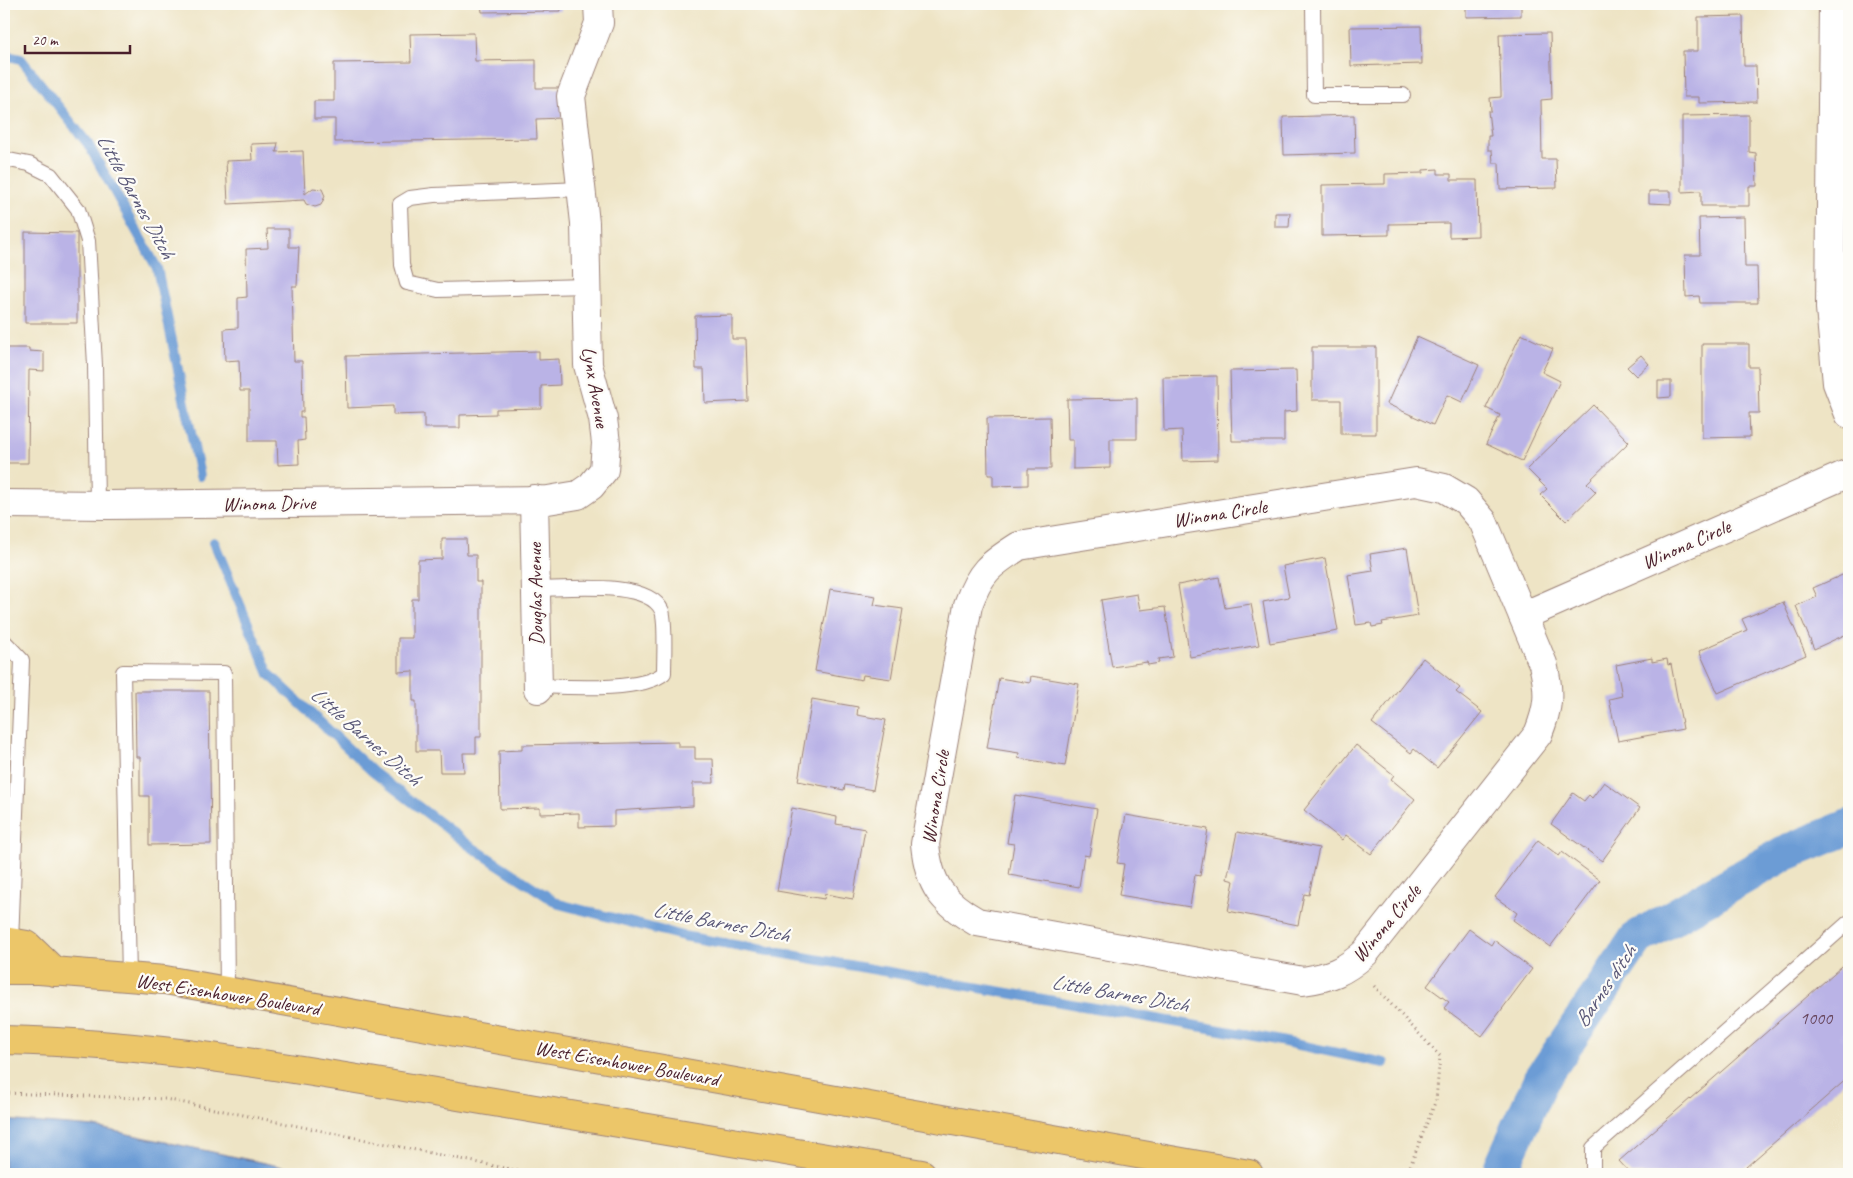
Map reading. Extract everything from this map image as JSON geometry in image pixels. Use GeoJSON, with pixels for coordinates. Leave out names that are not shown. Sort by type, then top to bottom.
{"type":"FeatureCollection","features":[{"type":"Feature","properties":{"kind":"highway"},"geometry":{"type":"LineString","coordinates":[[7,942],[26,945],[54,972]]}},
{"type":"Feature","properties":{"kind":"highway","name":"West Eisenhower Boulevard"},"geometry":{"type":"LineString","coordinates":[[4,970],[165,980],[1249,1174]]}},
{"type":"Feature","properties":{"kind":"highway"},"geometry":{"type":"LineString","coordinates":[[4,1040],[77,1041],[220,1058],[367,1080],[922,1174]]}},
{"type":"Feature","properties":{"kind":"street","name":"Lynx Avenue"},"geometry":{"type":"LineString","coordinates":[[534,498],[548,500],[578,495],[591,486],[604,470],[606,443],[603,419],[588,365],[585,223],[571,96],[599,22],[598,4]]}},
{"type":"Feature","properties":{"kind":"street"},"geometry":{"type":"LineString","coordinates":[[1833,4],[1830,308],[1837,384],[1849,414]]}},
{"type":"Feature","properties":{"kind":"street","name":"Winona Circle"},"geometry":{"type":"LineString","coordinates":[[1523,616],[1849,473]]}},
{"type":"Feature","properties":{"kind":"street","name":"Winona Circle"},"geometry":{"type":"LineString","coordinates":[[1416,482],[1444,488],[1466,501],[1483,521],[1523,616],[1543,664],[1549,688],[1547,712],[1538,734],[1365,952],[1353,964],[1330,977],[1303,982],[977,922],[954,909],[936,888],[927,865],[925,844],[968,605],[977,582],[992,563],[1019,546],[1416,482]]}},
{"type":"Feature","properties":{"kind":"street","name":"Winona Drive"},"geometry":{"type":"LineString","coordinates":[[4,504],[97,505],[534,498]]}},
{"type":"Feature","properties":{"kind":"street","name":"Douglas Avenue"},"geometry":{"type":"LineString","coordinates":[[534,498],[538,687]]}},
{"type":"Feature","properties":{"kind":"lane"},"geometry":{"type":"LineString","coordinates":[[1313,4],[1314,95],[1404,95]]}},
{"type":"Feature","properties":{"kind":"lane"},"geometry":{"type":"LineString","coordinates":[[4,159],[29,164],[51,176],[78,209],[88,241],[95,365],[97,505]]}},
{"type":"Feature","properties":{"kind":"lane"},"geometry":{"type":"LineString","coordinates":[[581,190],[434,195],[410,198],[400,204],[402,265],[407,283],[438,290],[586,286]]}},
{"type":"Feature","properties":{"kind":"lane"},"geometry":{"type":"LineString","coordinates":[[535,588],[628,589],[655,600],[663,612],[664,673],[656,680],[638,684],[538,687]]}},
{"type":"Feature","properties":{"kind":"lane"},"geometry":{"type":"LineString","coordinates":[[4,641],[22,660],[7,942]]}},
{"type":"Feature","properties":{"kind":"lane"},"geometry":{"type":"LineString","coordinates":[[129,978],[122,672],[224,673],[227,992]]}},
{"type":"Feature","properties":{"kind":"lane"},"geometry":{"type":"LineString","coordinates":[[1593,1174],[1593,1148],[1849,922]]}},
{"type":"Feature","properties":{"kind":"path"},"geometry":{"type":"LineString","coordinates":[[1353,964],[1440,1056],[1436,1100],[1407,1174]]}},
{"type":"Feature","properties":{"kind":"path"},"geometry":{"type":"LineString","coordinates":[[4,1092],[165,1100],[534,1174]]}},
{"type":"Feature","properties":{"kind":"water"},"geometry":{"type":"Polygon","coordinates":[[[4,1120],[95,1127],[316,1174],[4,1174],[4,1120]]]}},
{"type":"Feature","properties":{"kind":"building"},"geometry":{"type":"Polygon","coordinates":[[[481,4],[560,4],[561,11],[482,12],[481,4]]]}},
{"type":"Feature","properties":{"kind":"building"},"geometry":{"type":"Polygon","coordinates":[[[1466,4],[1521,4],[1521,16],[1466,17],[1466,4]]]}},
{"type":"Feature","properties":{"kind":"building"},"geometry":{"type":"Polygon","coordinates":[[[1743,16],[1744,66],[1756,66],[1757,102],[1699,103],[1699,97],[1684,97],[1683,51],[1698,51],[1698,17],[1743,16]]]}},
{"type":"Feature","properties":{"kind":"building"},"geometry":{"type":"Polygon","coordinates":[[[1421,26],[1422,64],[1351,66],[1350,27],[1421,26]]]}},
{"type":"Feature","properties":{"kind":"building"},"geometry":{"type":"Polygon","coordinates":[[[474,33],[475,61],[536,60],[536,88],[561,88],[562,118],[536,119],[537,139],[335,142],[335,119],[314,119],[314,101],[334,101],[334,63],[411,62],[410,34],[474,33]]]}},
{"type":"Feature","properties":{"kind":"building"},"geometry":{"type":"Polygon","coordinates":[[[1550,33],[1552,99],[1541,100],[1542,159],[1556,159],[1557,188],[1500,189],[1499,163],[1493,163],[1492,150],[1488,150],[1488,136],[1491,136],[1488,111],[1491,111],[1490,98],[1501,97],[1499,34],[1550,33]]]}},
{"type":"Feature","properties":{"kind":"building"},"geometry":{"type":"Polygon","coordinates":[[[1354,115],[1355,153],[1284,155],[1283,117],[1354,115]]]}},
{"type":"Feature","properties":{"kind":"building"},"geometry":{"type":"Polygon","coordinates":[[[1749,115],[1749,152],[1756,153],[1757,186],[1749,186],[1749,206],[1701,206],[1701,191],[1682,192],[1682,116],[1749,115]]]}},
{"type":"Feature","properties":{"kind":"building"},"geometry":{"type":"Polygon","coordinates":[[[278,143],[276,152],[303,151],[305,194],[313,188],[322,189],[325,196],[321,205],[315,207],[306,204],[304,200],[228,204],[226,161],[252,160],[251,144],[278,143]]]}},
{"type":"Feature","properties":{"kind":"building"},"geometry":{"type":"Polygon","coordinates":[[[1438,169],[1438,174],[1451,174],[1451,180],[1477,180],[1478,236],[1449,237],[1449,223],[1389,224],[1389,235],[1322,236],[1322,185],[1385,184],[1385,174],[1423,173],[1423,170],[1438,169]]]}},
{"type":"Feature","properties":{"kind":"building"},"geometry":{"type":"Polygon","coordinates":[[[1649,191],[1671,191],[1671,204],[1649,203],[1649,191]]]}},
{"type":"Feature","properties":{"kind":"building"},"geometry":{"type":"Polygon","coordinates":[[[1275,213],[1290,213],[1289,227],[1275,227],[1275,213]]]}},
{"type":"Feature","properties":{"kind":"building"},"geometry":{"type":"Polygon","coordinates":[[[1744,217],[1745,267],[1757,267],[1758,303],[1700,303],[1699,296],[1686,297],[1685,255],[1700,255],[1699,218],[1744,217]]]}},
{"type":"Feature","properties":{"kind":"building"},"geometry":{"type":"Polygon","coordinates":[[[267,229],[289,229],[289,247],[299,247],[297,286],[292,286],[294,361],[302,361],[303,412],[300,412],[300,417],[304,417],[305,440],[298,441],[299,464],[278,465],[277,441],[249,441],[249,391],[240,391],[239,360],[225,361],[224,329],[238,328],[238,298],[247,297],[246,249],[268,248],[267,229]]]}},
{"type":"Feature","properties":{"kind":"building"},"geometry":{"type":"Polygon","coordinates":[[[25,232],[77,233],[77,323],[25,323],[25,232]]]}},
{"type":"Feature","properties":{"kind":"building"},"geometry":{"type":"Polygon","coordinates":[[[732,315],[732,339],[746,339],[748,401],[705,403],[704,369],[696,369],[695,316],[732,315]]]}},
{"type":"Feature","properties":{"kind":"building"},"geometry":{"type":"Polygon","coordinates":[[[1521,334],[1553,349],[1542,372],[1560,381],[1522,461],[1486,444],[1500,415],[1486,408],[1521,334]]]}},
{"type":"Feature","properties":{"kind":"building"},"geometry":{"type":"Polygon","coordinates":[[[1417,337],[1479,365],[1462,402],[1447,395],[1433,425],[1387,404],[1417,337]]]}},
{"type":"Feature","properties":{"kind":"building"},"geometry":{"type":"Polygon","coordinates":[[[1702,344],[1749,344],[1749,367],[1758,367],[1759,413],[1749,413],[1750,437],[1702,438],[1702,344]]]}},
{"type":"Feature","properties":{"kind":"building"},"geometry":{"type":"Polygon","coordinates":[[[1312,347],[1376,347],[1376,434],[1341,434],[1341,400],[1312,400],[1312,347]]]}},
{"type":"Feature","properties":{"kind":"building"},"geometry":{"type":"Polygon","coordinates":[[[4,348],[29,348],[29,351],[44,352],[44,371],[29,370],[28,463],[4,463],[4,348]]]}},
{"type":"Feature","properties":{"kind":"building"},"geometry":{"type":"Polygon","coordinates":[[[539,351],[539,360],[559,359],[560,385],[541,386],[541,408],[496,409],[496,414],[460,415],[460,428],[424,428],[424,414],[393,415],[393,406],[347,408],[346,356],[539,351]]]}},
{"type":"Feature","properties":{"kind":"building"},"geometry":{"type":"Polygon","coordinates":[[[1641,355],[1649,364],[1636,376],[1627,367],[1641,355]]]}},
{"type":"Feature","properties":{"kind":"building"},"geometry":{"type":"Polygon","coordinates":[[[1296,370],[1297,411],[1284,412],[1284,441],[1232,441],[1230,371],[1296,370]]]}},
{"type":"Feature","properties":{"kind":"building"},"geometry":{"type":"Polygon","coordinates":[[[1217,376],[1218,460],[1183,461],[1182,430],[1164,431],[1163,377],[1217,376]]]}},
{"type":"Feature","properties":{"kind":"building"},"geometry":{"type":"Polygon","coordinates":[[[1658,381],[1671,381],[1671,397],[1658,398],[1658,381]]]}},
{"type":"Feature","properties":{"kind":"building"},"geometry":{"type":"Polygon","coordinates":[[[1137,398],[1137,439],[1110,439],[1110,468],[1073,469],[1073,440],[1068,440],[1067,399],[1137,398]]]}},
{"type":"Feature","properties":{"kind":"building"},"geometry":{"type":"Polygon","coordinates":[[[1593,405],[1629,442],[1587,483],[1596,492],[1566,521],[1540,495],[1547,489],[1527,469],[1593,405]]]}},
{"type":"Feature","properties":{"kind":"building"},"geometry":{"type":"Polygon","coordinates":[[[1050,417],[1051,469],[1028,469],[1028,485],[993,486],[993,475],[988,475],[987,418],[1050,417]]]}},
{"type":"Feature","properties":{"kind":"building"},"geometry":{"type":"Polygon","coordinates":[[[442,539],[466,539],[467,555],[476,555],[476,582],[481,582],[481,737],[476,737],[476,753],[463,753],[464,772],[440,772],[439,751],[416,751],[416,701],[413,701],[413,671],[398,672],[398,638],[412,638],[412,599],[418,599],[418,560],[442,559],[442,539]]]}},
{"type":"Feature","properties":{"kind":"building"},"geometry":{"type":"Polygon","coordinates":[[[1407,548],[1418,616],[1382,622],[1383,625],[1372,627],[1371,623],[1356,625],[1348,575],[1373,571],[1370,554],[1407,548]]]}},
{"type":"Feature","properties":{"kind":"building"},"geometry":{"type":"Polygon","coordinates":[[[1325,558],[1338,631],[1270,643],[1263,602],[1289,597],[1283,566],[1325,558]]]}},
{"type":"Feature","properties":{"kind":"building"},"geometry":{"type":"Polygon","coordinates":[[[1849,572],[1849,633],[1814,649],[1796,606],[1817,597],[1813,588],[1849,572]]]}},
{"type":"Feature","properties":{"kind":"building"},"geometry":{"type":"Polygon","coordinates":[[[1219,577],[1225,608],[1251,604],[1259,645],[1190,657],[1178,585],[1219,577]]]}},
{"type":"Feature","properties":{"kind":"building"},"geometry":{"type":"Polygon","coordinates":[[[830,589],[876,596],[874,605],[903,609],[891,679],[863,675],[862,680],[815,671],[830,589]]]}},
{"type":"Feature","properties":{"kind":"building"},"geometry":{"type":"Polygon","coordinates":[[[1137,594],[1140,610],[1165,607],[1173,657],[1158,659],[1159,663],[1148,665],[1147,662],[1112,667],[1101,600],[1137,594]]]}},
{"type":"Feature","properties":{"kind":"building"},"geometry":{"type":"Polygon","coordinates":[[[1783,602],[1806,655],[1718,693],[1699,651],[1747,630],[1742,619],[1783,602]]]}},
{"type":"Feature","properties":{"kind":"building"},"geometry":{"type":"Polygon","coordinates":[[[1423,658],[1460,688],[1456,692],[1482,712],[1437,768],[1414,749],[1411,753],[1372,723],[1423,658]]]}},
{"type":"Feature","properties":{"kind":"building"},"geometry":{"type":"Polygon","coordinates":[[[1652,658],[1652,662],[1667,659],[1668,665],[1671,664],[1683,729],[1618,741],[1609,699],[1622,696],[1616,665],[1652,658]]]}},
{"type":"Feature","properties":{"kind":"building"},"geometry":{"type":"Polygon","coordinates":[[[1031,676],[1079,684],[1065,766],[1018,758],[1019,753],[987,748],[999,678],[1030,683],[1031,676]]]}},
{"type":"Feature","properties":{"kind":"building"},"geometry":{"type":"Polygon","coordinates":[[[135,691],[209,691],[211,844],[149,845],[149,796],[140,796],[140,757],[136,757],[135,691]]]}},
{"type":"Feature","properties":{"kind":"building"},"geometry":{"type":"Polygon","coordinates":[[[812,699],[858,707],[857,715],[886,720],[873,790],[845,785],[844,790],[798,781],[812,699]]]}},
{"type":"Feature","properties":{"kind":"building"},"geometry":{"type":"Polygon","coordinates":[[[678,742],[678,747],[695,747],[695,759],[713,759],[714,783],[693,783],[693,806],[614,811],[614,826],[579,827],[579,813],[540,814],[540,808],[500,809],[499,751],[522,750],[522,745],[678,742]]]}},
{"type":"Feature","properties":{"kind":"building"},"geometry":{"type":"Polygon","coordinates":[[[1356,745],[1394,775],[1391,779],[1415,799],[1371,854],[1346,835],[1342,840],[1304,810],[1356,745]]]}},
{"type":"Feature","properties":{"kind":"building"},"geometry":{"type":"Polygon","coordinates":[[[1604,782],[1640,808],[1602,861],[1551,824],[1573,793],[1584,801],[1589,795],[1592,798],[1604,782]]]}},
{"type":"Feature","properties":{"kind":"building"},"geometry":{"type":"Polygon","coordinates":[[[1015,795],[1097,809],[1089,856],[1084,855],[1079,887],[1009,875],[1014,844],[1007,843],[1015,795]]]}},
{"type":"Feature","properties":{"kind":"building"},"geometry":{"type":"Polygon","coordinates":[[[792,808],[837,817],[836,824],[865,829],[853,899],[825,894],[824,899],[777,891],[792,808]]]}},
{"type":"Feature","properties":{"kind":"building"},"geometry":{"type":"Polygon","coordinates":[[[1126,815],[1208,829],[1200,876],[1195,875],[1190,907],[1119,895],[1124,864],[1117,863],[1126,815]]]}},
{"type":"Feature","properties":{"kind":"building"},"geometry":{"type":"Polygon","coordinates":[[[1237,832],[1319,848],[1309,895],[1304,894],[1298,925],[1228,911],[1234,881],[1227,879],[1237,832]]]}},
{"type":"Feature","properties":{"kind":"building"},"geometry":{"type":"Polygon","coordinates":[[[1538,840],[1559,856],[1562,852],[1600,880],[1550,947],[1513,920],[1517,913],[1495,897],[1538,840]]]}},
{"type":"Feature","properties":{"kind":"building"},"geometry":{"type":"Polygon","coordinates":[[[1469,929],[1491,945],[1494,940],[1532,969],[1482,1036],[1444,1008],[1449,1002],[1427,986],[1469,929]]]}},
{"type":"Feature","properties":{"kind":"building"},"geometry":{"type":"Polygon","coordinates":[[[1849,960],[1849,1077],[1738,1174],[1631,1174],[1619,1161],[1849,960]]]}},
{"type":"Feature","properties":{"kind":"waterway","name":"Little Barnes Ditch"},"geometry":{"type":"LineString","coordinates":[[4,55],[21,59],[88,144],[157,268],[200,476]]}},
{"type":"Feature","properties":{"kind":"waterway","name":"Little Barnes Ditch"},"geometry":{"type":"LineString","coordinates":[[214,542],[269,674],[373,772],[470,846],[559,904],[683,936],[1266,1038],[1384,1063]]}},
{"type":"Feature","properties":{"kind":"waterway","name":"Barnes ditch"},"geometry":{"type":"LineString","coordinates":[[1502,1166],[1541,1080],[1637,938],[1783,854],[1849,827]]}}]}
